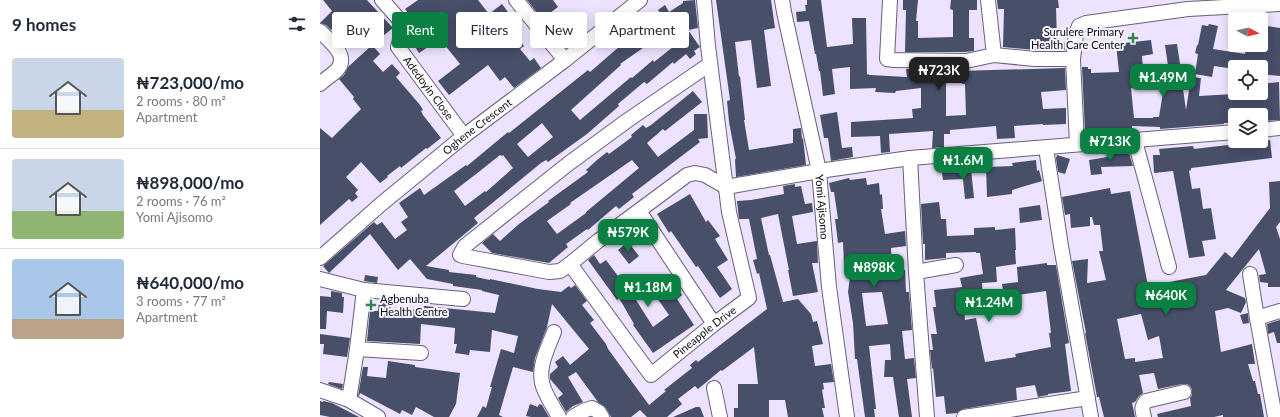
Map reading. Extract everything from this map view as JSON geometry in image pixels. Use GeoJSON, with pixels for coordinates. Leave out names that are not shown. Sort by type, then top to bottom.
{"type":"FeatureCollection","features":[{"type":"Feature","properties":{"kind":"street","name":"Adedoyin Close"},"geometry":{"type":"LineString","coordinates":[[382,0],[404,25],[398,47],[464,136]]}},
{"type":"Feature","properties":{"kind":"street"},"geometry":{"type":"LineString","coordinates":[[516,0],[565,60]]}},
{"type":"Feature","properties":{"kind":"street","name":"Oghene Crescent"},"geometry":{"type":"LineString","coordinates":[[320,258],[380,205],[464,136],[565,60],[640,0]]}},
{"type":"Feature","properties":{"kind":"street"},"geometry":{"type":"LineString","coordinates":[[704,0],[710,64],[726,187]]}},
{"type":"Feature","properties":{"kind":"street","name":"Yomi Ajisomo"},"geometry":{"type":"LineString","coordinates":[[782,0],[785,20],[819,171],[829,287],[847,417]]}},
{"type":"Feature","properties":{"kind":"street"},"geometry":{"type":"LineString","coordinates":[[890,0],[887,59],[966,61],[994,55],[1035,59],[1073,59]]}},
{"type":"Feature","properties":{"kind":"street"},"geometry":{"type":"LineString","coordinates":[[988,0],[994,55]]}},
{"type":"Feature","properties":{"kind":"street"},"geometry":{"type":"LineString","coordinates":[[1077,144],[1073,59],[1076,34],[1079,26],[1086,23],[1188,9],[1280,4]]}},
{"type":"Feature","properties":{"kind":"street"},"geometry":{"type":"LineString","coordinates":[[320,32],[340,51],[341,60],[338,69],[320,84]]}},
{"type":"Feature","properties":{"kind":"street"},"geometry":{"type":"LineString","coordinates":[[710,64],[628,120],[568,164],[465,246],[460,255],[550,272],[560,270],[687,175],[695,173],[705,175],[726,187],[819,171],[910,158],[1228,133]]}},
{"type":"Feature","properties":{"kind":"street"},"geometry":{"type":"LineString","coordinates":[[1268,129],[1280,128]]}},
{"type":"Feature","properties":{"kind":"street"},"geometry":{"type":"LineString","coordinates":[[1135,141],[1168,267]]}},
{"type":"Feature","properties":{"kind":"street"},"geometry":{"type":"LineString","coordinates":[[1046,148],[1060,246],[1092,417]]}},
{"type":"Feature","properties":{"kind":"street"},"geometry":{"type":"LineString","coordinates":[[910,158],[916,272],[927,417]]}},
{"type":"Feature","properties":{"kind":"street","name":"Pineapple Drive"},"geometry":{"type":"LineString","coordinates":[[570,264],[651,375],[749,298],[729,212],[726,187]]}},
{"type":"Feature","properties":{"kind":"street"},"geometry":{"type":"LineString","coordinates":[[639,211],[714,324]]}},
{"type":"Feature","properties":{"kind":"street"},"geometry":{"type":"LineString","coordinates":[[916,272],[956,265]]}},
{"type":"Feature","properties":{"kind":"street"},"geometry":{"type":"LineString","coordinates":[[1250,274],[1275,417]]}},
{"type":"Feature","properties":{"kind":"street"},"geometry":{"type":"LineString","coordinates":[[320,279],[364,290],[463,299]]}},
{"type":"Feature","properties":{"kind":"street"},"geometry":{"type":"LineString","coordinates":[[349,400],[364,290]]}},
{"type":"Feature","properties":{"kind":"street"},"geometry":{"type":"LineString","coordinates":[[1257,318],[1280,311]]}},
{"type":"Feature","properties":{"kind":"street"},"geometry":{"type":"LineString","coordinates":[[554,332],[543,362],[541,379],[544,389],[559,417]]}},
{"type":"Feature","properties":{"kind":"street"},"geometry":{"type":"LineString","coordinates":[[357,349],[421,353]]}},
{"type":"Feature","properties":{"kind":"street"},"geometry":{"type":"LineString","coordinates":[[714,388],[720,417]]}},
{"type":"Feature","properties":{"kind":"street"},"geometry":{"type":"LineString","coordinates":[[320,390],[349,400],[378,417]]}},
{"type":"Feature","properties":{"kind":"street"},"geometry":{"type":"LineString","coordinates":[[1144,417],[1142,410],[1146,401],[1184,392]]}},
{"type":"Feature","properties":{"kind":"street"},"geometry":{"type":"LineString","coordinates":[[964,417],[1088,398]]}},
{"type":"Feature","properties":{"kind":"street"},"geometry":{"type":"LineString","coordinates":[[574,417],[583,411],[592,408],[599,412],[602,417]]}},
{"type":"Feature","properties":{"kind":"building"},"geometry":{"type":"Polygon","coordinates":[[[323,0],[367,0],[378,12],[332,12],[331,30],[326,25],[320,23],[332,11],[323,0]]]}},
{"type":"Feature","properties":{"kind":"building"},"geometry":{"type":"Polygon","coordinates":[[[418,0],[478,0],[487,12],[456,12],[456,48],[521,48],[520,49],[530,61],[534,58],[541,68],[514,88],[505,77],[500,81],[488,65],[449,95],[438,81],[460,64],[447,48],[448,12],[407,12],[405,9],[418,0]]]}},
{"type":"Feature","properties":{"kind":"building"},"geometry":{"type":"Polygon","coordinates":[[[527,0],[553,0],[558,7],[551,12],[536,12],[527,0]]]}},
{"type":"Feature","properties":{"kind":"building"},"geometry":{"type":"Polygon","coordinates":[[[695,0],[698,28],[689,30],[689,12],[669,12],[683,3],[683,1],[695,0]]]}},
{"type":"Feature","properties":{"kind":"building"},"geometry":{"type":"Polygon","coordinates":[[[716,0],[771,0],[775,28],[764,30],[771,86],[757,88],[751,40],[735,42],[749,150],[793,143],[793,129],[801,128],[806,165],[736,177],[736,159],[729,122],[727,101],[730,100],[716,0]]]}},
{"type":"Feature","properties":{"kind":"building"},"geometry":{"type":"Polygon","coordinates":[[[807,0],[821,0],[827,47],[853,44],[852,18],[866,18],[867,74],[870,75],[907,77],[906,69],[924,69],[924,72],[1065,68],[1066,90],[1041,92],[1043,109],[1066,108],[1066,124],[1014,126],[1015,138],[997,139],[996,126],[950,130],[950,134],[944,134],[944,147],[932,148],[933,131],[889,134],[890,152],[881,153],[880,136],[851,137],[851,122],[913,118],[912,109],[921,108],[921,88],[896,91],[895,93],[875,92],[876,88],[850,89],[850,67],[832,69],[835,94],[823,96],[820,71],[815,54],[809,21],[797,22],[796,12],[806,11],[805,5],[807,5],[807,0]],[[962,82],[946,83],[946,116],[966,115],[965,84],[962,84],[962,82]]]}},
{"type":"Feature","properties":{"kind":"building"},"geometry":{"type":"Polygon","coordinates":[[[903,0],[918,0],[916,21],[918,21],[918,38],[953,37],[953,10],[950,9],[951,0],[977,0],[977,10],[969,10],[969,38],[974,38],[974,51],[905,52],[906,10],[903,10],[903,0]]]}},
{"type":"Feature","properties":{"kind":"building"},"geometry":{"type":"Polygon","coordinates":[[[997,0],[1058,0],[1059,8],[1056,8],[1057,40],[1058,42],[1066,43],[1065,50],[1035,50],[1003,47],[1004,9],[998,9],[997,0]]]}},
{"type":"Feature","properties":{"kind":"building"},"geometry":{"type":"Polygon","coordinates":[[[502,4],[508,12],[492,12],[502,4]]]}},
{"type":"Feature","properties":{"kind":"building"},"geometry":{"type":"Polygon","coordinates":[[[665,5],[669,12],[659,12],[658,10],[665,5]]]}},
{"type":"Feature","properties":{"kind":"building"},"geometry":{"type":"Polygon","coordinates":[[[384,18],[392,27],[392,29],[384,35],[384,18]]]}},
{"type":"Feature","properties":{"kind":"building"},"geometry":{"type":"Polygon","coordinates":[[[1209,24],[1218,26],[1213,49],[1245,54],[1245,52],[1268,52],[1268,26],[1280,28],[1280,76],[1268,75],[1268,60],[1228,60],[1228,68],[1214,66],[1212,77],[1195,74],[1198,54],[1195,53],[1202,25],[1208,26],[1209,24]]]}},
{"type":"Feature","properties":{"kind":"building"},"geometry":{"type":"Polygon","coordinates":[[[689,31],[700,47],[694,51],[696,54],[690,59],[686,54],[674,64],[673,62],[647,84],[644,82],[618,104],[619,106],[587,134],[548,162],[546,160],[541,163],[474,218],[478,223],[426,266],[449,270],[449,272],[476,275],[476,277],[490,280],[561,292],[569,286],[571,288],[575,285],[587,301],[582,305],[594,320],[590,323],[649,405],[666,391],[664,390],[692,368],[690,365],[696,360],[698,362],[767,309],[759,273],[757,274],[753,260],[757,259],[749,219],[739,219],[737,201],[784,194],[783,186],[795,184],[795,187],[801,186],[805,204],[812,203],[813,212],[792,216],[797,244],[817,241],[818,263],[812,263],[818,292],[793,296],[778,214],[761,218],[769,255],[783,302],[798,299],[811,314],[813,322],[817,321],[823,344],[812,346],[815,366],[831,364],[834,382],[823,383],[824,389],[822,390],[825,408],[822,408],[824,417],[788,417],[785,400],[769,400],[769,417],[734,417],[734,408],[738,408],[738,384],[758,384],[754,347],[722,371],[721,370],[698,389],[695,386],[678,399],[682,404],[667,417],[647,417],[640,410],[631,417],[611,417],[606,408],[598,402],[576,372],[568,377],[583,402],[573,406],[566,412],[558,398],[563,394],[550,379],[550,374],[558,367],[555,362],[563,356],[570,365],[589,349],[552,304],[547,327],[535,358],[533,372],[513,367],[499,415],[503,417],[477,417],[483,406],[486,408],[492,387],[490,387],[501,349],[514,353],[518,336],[492,330],[490,352],[470,350],[469,355],[455,353],[457,344],[454,344],[455,328],[421,324],[420,344],[367,341],[370,311],[378,311],[379,300],[391,301],[390,316],[406,317],[406,309],[423,310],[424,306],[495,313],[499,295],[427,279],[410,259],[398,270],[370,234],[329,273],[323,266],[374,222],[377,225],[382,222],[395,239],[407,230],[401,222],[408,217],[399,203],[420,188],[424,195],[466,165],[467,166],[588,70],[590,72],[618,48],[643,48],[620,64],[621,65],[571,110],[580,120],[653,60],[654,62],[672,48],[689,48],[689,31]],[[542,123],[517,144],[528,157],[553,137],[542,123]],[[500,155],[454,191],[465,206],[485,191],[486,192],[513,168],[503,155],[500,155]]]}},
{"type":"Feature","properties":{"kind":"building"},"geometry":{"type":"Polygon","coordinates":[[[1151,40],[1153,54],[1142,56],[1143,70],[1160,71],[1158,90],[1131,88],[1134,118],[1159,117],[1164,86],[1183,89],[1186,110],[1191,77],[1201,78],[1199,96],[1228,94],[1228,100],[1268,100],[1268,83],[1279,82],[1280,120],[1268,121],[1268,108],[1228,108],[1228,123],[1224,124],[1160,129],[1160,127],[1132,126],[1132,131],[1128,132],[1108,134],[1108,132],[1085,133],[1082,67],[1088,67],[1088,69],[1091,69],[1091,73],[1119,72],[1116,44],[1151,40]]]}},
{"type":"Feature","properties":{"kind":"building"},"geometry":{"type":"Polygon","coordinates":[[[1177,44],[1180,64],[1168,66],[1165,45],[1177,44]]]}},
{"type":"Feature","properties":{"kind":"building"},"geometry":{"type":"Polygon","coordinates":[[[369,48],[375,48],[380,54],[373,61],[383,72],[392,64],[400,73],[396,77],[420,105],[423,110],[421,111],[423,115],[441,138],[401,168],[400,166],[380,183],[361,162],[346,177],[358,190],[355,193],[358,197],[352,202],[349,199],[320,225],[320,128],[332,138],[361,109],[353,99],[354,97],[339,79],[344,75],[348,67],[369,48]]]}},
{"type":"Feature","properties":{"kind":"building"},"geometry":{"type":"Polygon","coordinates":[[[416,48],[426,48],[419,53],[416,48]]]}},
{"type":"Feature","properties":{"kind":"building"},"geometry":{"type":"Polygon","coordinates":[[[693,91],[702,102],[665,131],[663,129],[647,143],[658,157],[694,130],[694,114],[707,114],[708,138],[698,139],[700,142],[632,194],[634,197],[619,209],[616,206],[588,230],[587,229],[566,244],[568,247],[549,263],[492,253],[482,243],[493,234],[500,241],[519,224],[549,202],[548,201],[588,172],[586,170],[607,152],[609,154],[632,137],[631,135],[643,125],[646,128],[693,91]],[[632,160],[570,203],[571,204],[547,221],[557,234],[586,213],[639,168],[632,160]]]}},
{"type":"Feature","properties":{"kind":"building"},"geometry":{"type":"Polygon","coordinates":[[[837,112],[842,148],[852,147],[853,157],[831,161],[828,138],[824,138],[820,115],[837,112]]]}},
{"type":"Feature","properties":{"kind":"building"},"geometry":{"type":"Polygon","coordinates":[[[1268,140],[1270,140],[1272,158],[1191,168],[1189,171],[1192,189],[1200,188],[1203,209],[1211,208],[1216,239],[1202,241],[1205,256],[1189,258],[1173,171],[1154,173],[1153,155],[1160,155],[1159,149],[1193,146],[1194,149],[1228,145],[1228,148],[1268,148],[1268,140]]]}},
{"type":"Feature","properties":{"kind":"building"},"geometry":{"type":"Polygon","coordinates":[[[1107,153],[1129,153],[1133,166],[1101,167],[1102,174],[1091,175],[1089,160],[1107,157],[1107,153]]]}},
{"type":"Feature","properties":{"kind":"building"},"geometry":{"type":"Polygon","coordinates":[[[1057,155],[1070,159],[1065,174],[1058,172],[1057,155]]]}},
{"type":"Feature","properties":{"kind":"building"},"geometry":{"type":"Polygon","coordinates":[[[1036,160],[1037,171],[1039,170],[1042,181],[1012,190],[1012,194],[987,197],[986,167],[1013,166],[1012,163],[1036,160]]]}},
{"type":"Feature","properties":{"kind":"building"},"geometry":{"type":"Polygon","coordinates":[[[971,169],[974,198],[965,199],[963,179],[943,180],[942,173],[971,169]]]}},
{"type":"Feature","properties":{"kind":"building"},"geometry":{"type":"Polygon","coordinates":[[[849,178],[850,180],[866,178],[867,185],[879,183],[880,195],[882,194],[883,209],[881,209],[885,234],[905,231],[906,246],[891,248],[892,270],[905,270],[906,292],[909,292],[912,330],[902,331],[905,359],[914,358],[916,378],[907,379],[912,417],[899,417],[893,377],[884,377],[885,360],[891,360],[890,344],[869,346],[876,409],[874,409],[875,417],[865,417],[857,359],[855,359],[853,323],[848,292],[850,277],[847,264],[844,264],[843,242],[838,243],[835,219],[838,219],[834,192],[831,192],[829,183],[849,178]],[[882,292],[862,293],[866,326],[888,324],[882,292]]]}},
{"type":"Feature","properties":{"kind":"building"},"geometry":{"type":"Polygon","coordinates":[[[1280,181],[1280,222],[1276,227],[1280,239],[1280,287],[1268,287],[1268,283],[1260,282],[1259,275],[1266,274],[1259,249],[1226,290],[1245,298],[1246,302],[1241,313],[1228,308],[1215,311],[1221,352],[1252,344],[1255,364],[1248,364],[1253,381],[1255,381],[1258,394],[1260,394],[1264,417],[1223,417],[1223,415],[1214,417],[1158,417],[1157,414],[1191,406],[1190,398],[1192,395],[1192,390],[1187,384],[1158,389],[1154,373],[1139,375],[1143,393],[1135,402],[1132,403],[1135,417],[1104,417],[1099,397],[1097,397],[1072,261],[1088,259],[1087,283],[1106,280],[1099,251],[1103,251],[1100,225],[1094,225],[1092,217],[1090,217],[1090,226],[1071,228],[1070,214],[1065,215],[1062,197],[1110,188],[1111,194],[1130,191],[1148,286],[1206,275],[1225,252],[1232,258],[1270,208],[1269,182],[1280,181]],[[1141,314],[1117,319],[1125,359],[1135,358],[1135,362],[1163,358],[1159,336],[1148,340],[1141,314]]]}},
{"type":"Feature","properties":{"kind":"building"},"geometry":{"type":"Polygon","coordinates":[[[690,194],[706,222],[708,220],[720,236],[715,239],[728,260],[717,267],[732,289],[720,298],[671,231],[669,233],[657,214],[690,194]]]}},
{"type":"Feature","properties":{"kind":"building"},"geometry":{"type":"Polygon","coordinates":[[[939,202],[941,219],[946,219],[947,236],[974,235],[974,228],[995,227],[995,230],[1015,228],[1016,264],[996,267],[997,282],[982,283],[983,298],[963,301],[965,320],[976,318],[985,362],[1016,357],[1015,354],[1051,347],[1049,333],[1051,333],[1046,291],[1004,297],[1002,284],[1018,282],[1017,267],[1047,263],[1047,265],[1056,265],[1069,343],[1065,344],[1071,391],[1038,397],[1035,385],[1016,388],[1017,400],[963,409],[957,413],[946,414],[944,396],[936,397],[930,350],[933,350],[931,334],[937,334],[933,307],[936,307],[934,290],[962,287],[960,278],[983,274],[980,253],[976,252],[946,253],[946,258],[925,260],[921,204],[939,202]]]}},
{"type":"Feature","properties":{"kind":"building"},"geometry":{"type":"Polygon","coordinates":[[[1040,205],[1042,220],[1020,223],[1019,208],[1040,205]]]}},
{"type":"Feature","properties":{"kind":"building"},"geometry":{"type":"Polygon","coordinates":[[[628,242],[639,256],[629,264],[618,250],[628,242]]]}},
{"type":"Feature","properties":{"kind":"building"},"geometry":{"type":"Polygon","coordinates":[[[594,255],[600,264],[606,260],[638,303],[653,327],[669,315],[652,291],[670,278],[682,295],[677,299],[694,325],[653,353],[633,325],[634,324],[619,298],[617,300],[588,260],[594,255]]]}},
{"type":"Feature","properties":{"kind":"building"},"geometry":{"type":"Polygon","coordinates":[[[365,275],[378,277],[377,283],[364,281],[365,275]]]}},
{"type":"Feature","properties":{"kind":"building"},"geometry":{"type":"Polygon","coordinates":[[[331,291],[342,293],[342,297],[344,297],[343,313],[327,311],[326,329],[320,329],[320,296],[331,297],[331,291]]]}},
{"type":"Feature","properties":{"kind":"building"},"geometry":{"type":"Polygon","coordinates":[[[1248,313],[1249,323],[1243,324],[1240,315],[1248,313]]]}},
{"type":"Feature","properties":{"kind":"building"},"geometry":{"type":"Polygon","coordinates":[[[1280,320],[1280,343],[1277,343],[1274,332],[1268,334],[1267,324],[1280,320]]]}},
{"type":"Feature","properties":{"kind":"building"},"geometry":{"type":"Polygon","coordinates":[[[320,334],[350,338],[347,357],[323,354],[324,344],[320,344],[320,334]]]}},
{"type":"Feature","properties":{"kind":"building"},"geometry":{"type":"Polygon","coordinates":[[[388,361],[415,365],[415,367],[460,373],[456,404],[449,417],[434,417],[416,407],[412,415],[402,410],[400,414],[360,393],[358,396],[363,367],[368,367],[367,376],[386,378],[388,361]]]}},
{"type":"Feature","properties":{"kind":"building"},"geometry":{"type":"Polygon","coordinates":[[[329,382],[343,384],[342,389],[328,384],[329,382]]]}},
{"type":"Feature","properties":{"kind":"building"},"geometry":{"type":"Polygon","coordinates":[[[320,401],[332,403],[359,417],[330,417],[320,415],[320,401]]]}},
{"type":"Feature","properties":{"kind":"building"},"geometry":{"type":"Polygon","coordinates":[[[530,404],[538,407],[539,404],[542,405],[549,417],[526,416],[530,404]]]}},
{"type":"Feature","properties":{"kind":"building"},"geometry":{"type":"Polygon","coordinates":[[[696,407],[700,407],[704,417],[673,417],[696,407]]]}},
{"type":"Feature","properties":{"kind":"place","name":"Surulere Primary Health Care Center"},"geometry":{"type":"Point","coordinates":[1133,38]}},
{"type":"Feature","properties":{"kind":"place","name":"Agbenuba Health Centre"},"geometry":{"type":"Point","coordinates":[371,305]}}]}
